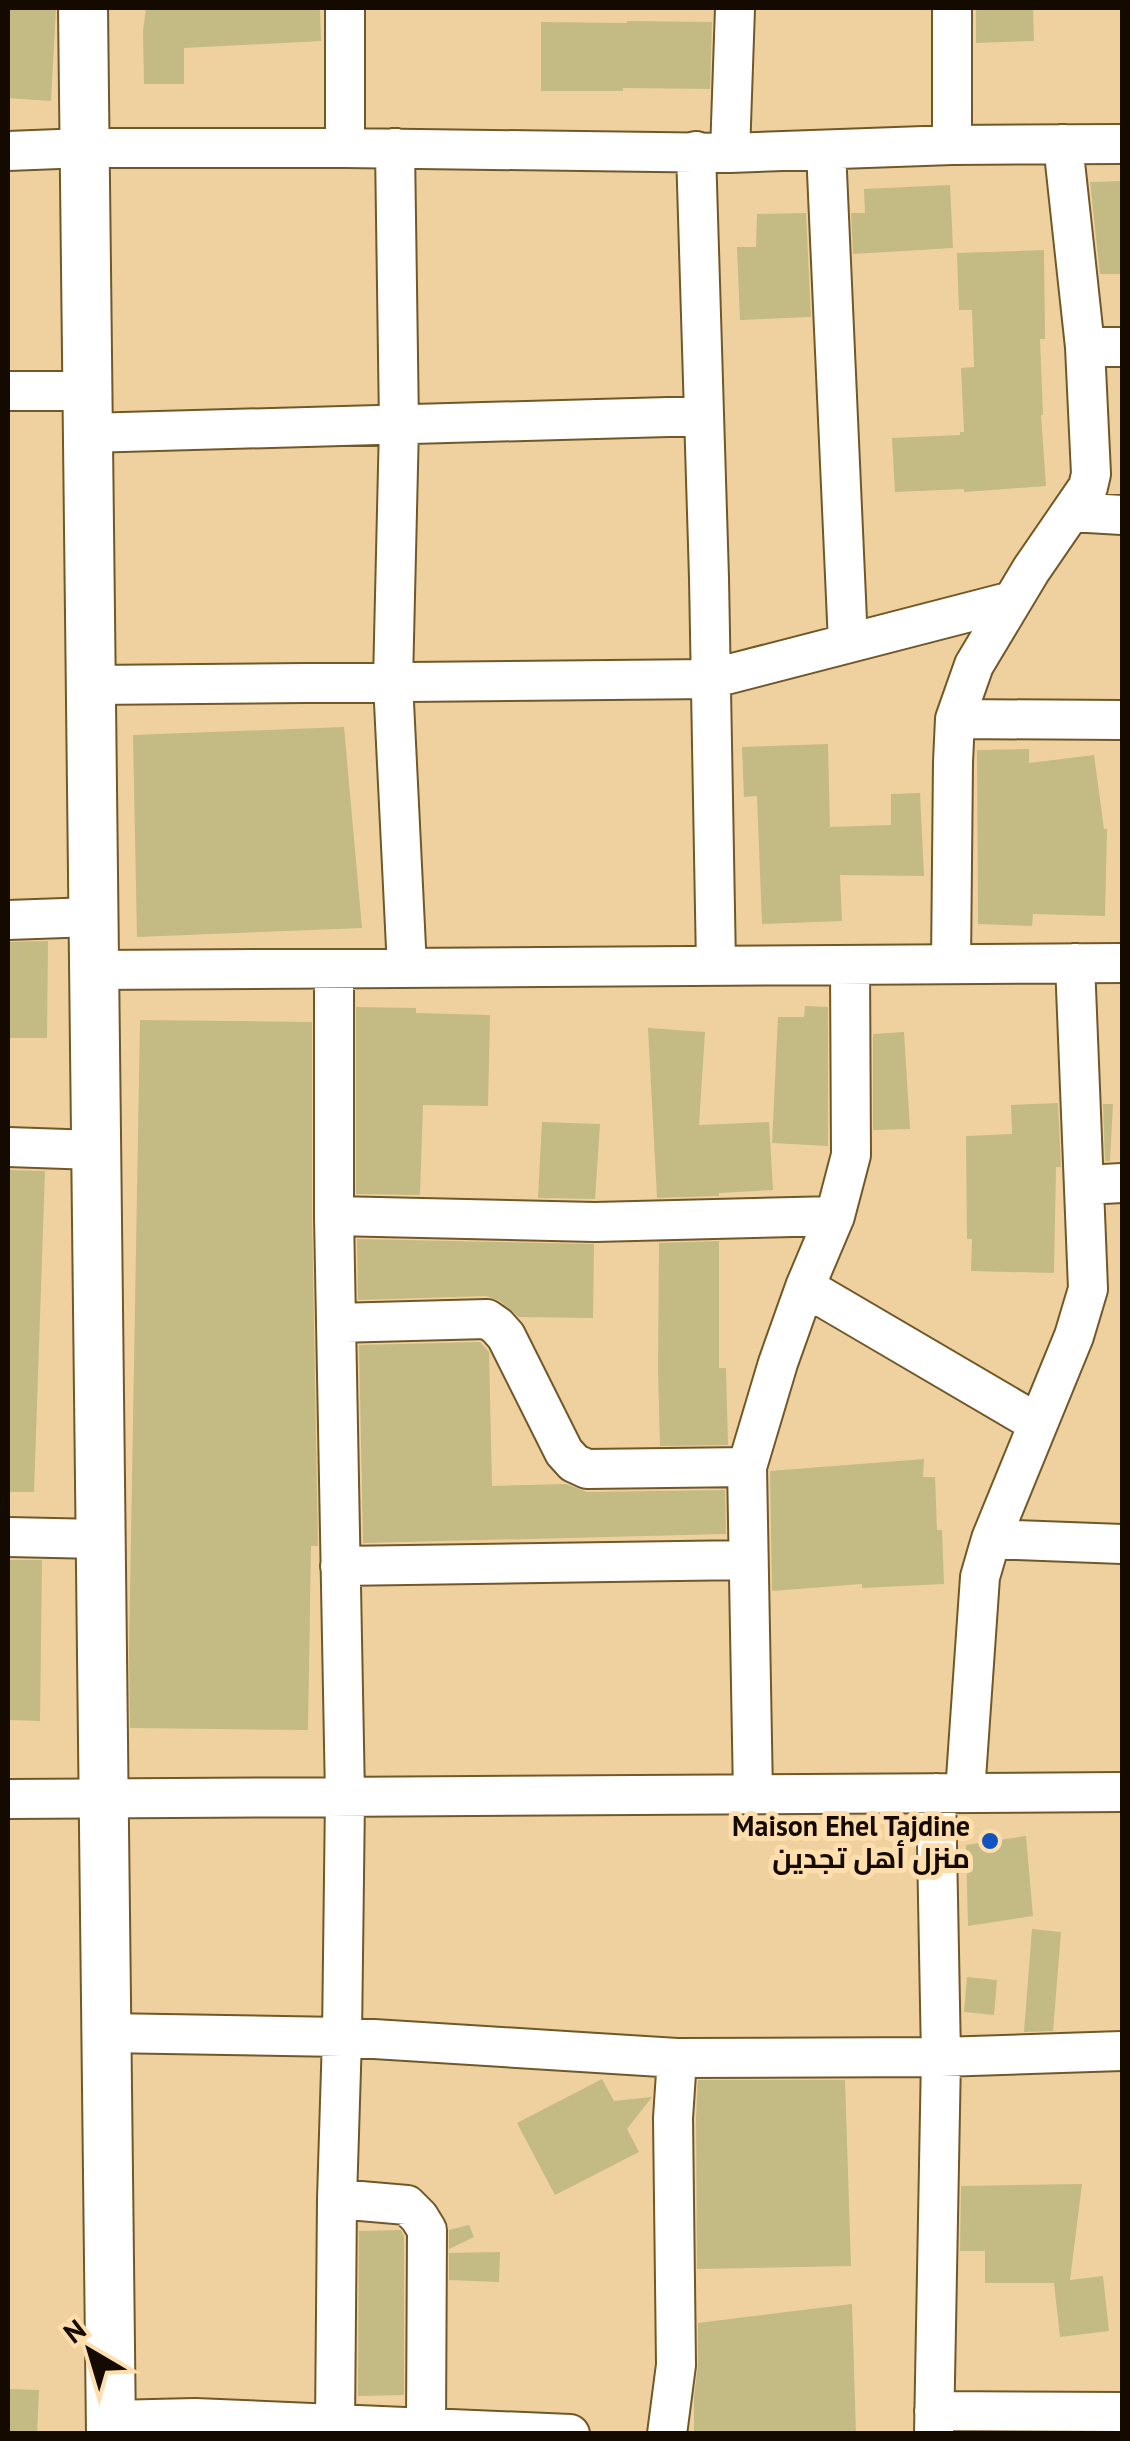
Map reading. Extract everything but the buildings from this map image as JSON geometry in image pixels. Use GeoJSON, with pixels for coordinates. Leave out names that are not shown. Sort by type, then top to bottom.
{"type":"FeatureCollection","features":[{"type":"Feature","properties":{"kind":"street"},"geometry":{"type":"LineString","coordinates":[[83,8],[111,2427],[195,2418],[570,2434]]}},
{"type":"Feature","properties":{"kind":"street"},"geometry":{"type":"LineString","coordinates":[[345,8],[345,148]]}},
{"type":"Feature","properties":{"kind":"street"},"geometry":{"type":"LineString","coordinates":[[716,966],[704,416],[713,152],[734,8]]}},
{"type":"Feature","properties":{"kind":"street"},"geometry":{"type":"LineString","coordinates":[[952,8],[952,146]]}},
{"type":"Feature","properties":{"kind":"street"},"geometry":{"type":"LineString","coordinates":[[951,964],[952,762],[956,720],[974,665],[1088,487],[1092,474],[1084,346],[1063,144]]}},
{"type":"Feature","properties":{"kind":"street"},"geometry":{"type":"LineString","coordinates":[[8,151],[395,148],[713,152],[1122,144]]}},
{"type":"Feature","properties":{"kind":"street"},"geometry":{"type":"LineString","coordinates":[[395,148],[400,425],[393,682],[407,968]]}},
{"type":"Feature","properties":{"kind":"street"},"geometry":{"type":"LineString","coordinates":[[826,150],[848,643]]}},
{"type":"Feature","properties":{"kind":"street"},"geometry":{"type":"LineString","coordinates":[[1084,346],[1122,347]]}},
{"type":"Feature","properties":{"kind":"street"},"geometry":{"type":"LineString","coordinates":[[8,391],[87,412],[400,425],[704,416]]}},
{"type":"Feature","properties":{"kind":"street"},"geometry":{"type":"LineString","coordinates":[[1071,512],[1122,515]]}},
{"type":"Feature","properties":{"kind":"street"},"geometry":{"type":"LineString","coordinates":[[90,685],[710,679],[1012,601]]}},
{"type":"Feature","properties":{"kind":"street"},"geometry":{"type":"LineString","coordinates":[[956,720],[1122,720]]}},
{"type":"Feature","properties":{"kind":"street"},"geometry":{"type":"LineString","coordinates":[[8,920],[92,917]]}},
{"type":"Feature","properties":{"kind":"street"},"geometry":{"type":"LineString","coordinates":[[1075,963],[1084,1186],[1105,1288],[1074,1336],[1036,1423],[980,1576],[950,1793],[940,2058],[934,2422],[1122,2412]]}},
{"type":"Feature","properties":{"kind":"street"},"geometry":{"type":"LineString","coordinates":[[93,970],[1122,963]]}},
{"type":"Feature","properties":{"kind":"street"},"geometry":{"type":"LineString","coordinates":[[754,1794],[746,1467],[805,1287],[835,1216],[851,1154],[850,965]]}},
{"type":"Feature","properties":{"kind":"street"},"geometry":{"type":"LineString","coordinates":[[334,968],[334,1216],[346,1797],[335,2425]]}},
{"type":"Feature","properties":{"kind":"street"},"geometry":{"type":"LineString","coordinates":[[8,1147],[95,1150]]}},
{"type":"Feature","properties":{"kind":"street"},"geometry":{"type":"LineString","coordinates":[[1084,1186],[1122,1183]]}},
{"type":"Feature","properties":{"kind":"street"},"geometry":{"type":"LineString","coordinates":[[334,1216],[595,1222],[835,1216]]}},
{"type":"Feature","properties":{"kind":"street"},"geometry":{"type":"LineString","coordinates":[[805,1287],[1036,1423]]}},
{"type":"Feature","properties":{"kind":"street"},"geometry":{"type":"LineString","coordinates":[[336,1323],[487,1319],[506,1336],[564,1452],[587,1469],[746,1467]]}},
{"type":"Feature","properties":{"kind":"street"},"geometry":{"type":"LineString","coordinates":[[8,1537],[99,1539]]}},
{"type":"Feature","properties":{"kind":"street"},"geometry":{"type":"LineString","coordinates":[[991,1539],[1122,1544]]}},
{"type":"Feature","properties":{"kind":"street"},"geometry":{"type":"LineString","coordinates":[[340,1566],[748,1560]]}},
{"type":"Feature","properties":{"kind":"street"},"geometry":{"type":"LineString","coordinates":[[8,1799],[1122,1792]]}},
{"type":"Feature","properties":{"kind":"street"},"geometry":{"type":"LineString","coordinates":[[105,2032],[342,2037],[677,2058],[940,2058],[1122,2052]]}},
{"type":"Feature","properties":{"kind":"street"},"geometry":{"type":"LineString","coordinates":[[667,2434],[676,2365],[673,2118],[677,2058]]}},
{"type":"Feature","properties":{"kind":"street"},"geometry":{"type":"LineString","coordinates":[[337,2200],[407,2205],[427,2230],[426,2428]]}},
{"type":"Feature","properties":{"kind":"place","name":"Maison Ehel Tajdine منزل أهل تجدين"},"geometry":{"type":"Point","coordinates":[990,1841]}}]}
